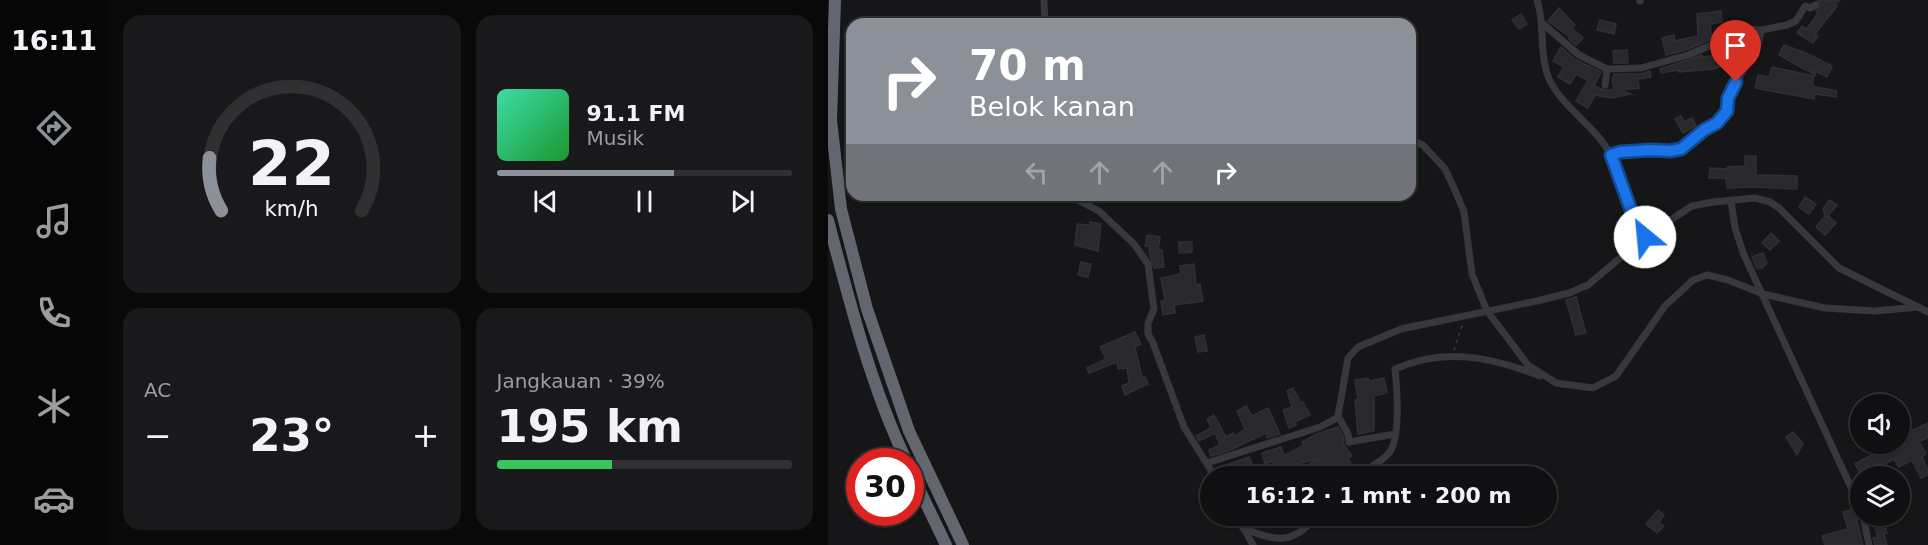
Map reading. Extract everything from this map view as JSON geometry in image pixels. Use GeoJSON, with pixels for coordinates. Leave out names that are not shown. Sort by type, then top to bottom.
{"type":"FeatureCollection","features":[{"type":"Feature","properties":{"kind":"highway"},"geometry":{"type":"LineString","coordinates":[[835,0],[831,120],[841,209],[867,309],[909,432],[963,545]]}},
{"type":"Feature","properties":{"kind":"highway"},"geometry":{"type":"LineString","coordinates":[[828,220],[852,313],[900,448]]}},
{"type":"Feature","properties":{"kind":"highway"},"geometry":{"type":"LineString","coordinates":[[924,499],[946,545]]}},
{"type":"Feature","properties":{"kind":"street"},"geometry":{"type":"LineString","coordinates":[[1044,0],[1045,18]]}},
{"type":"Feature","properties":{"kind":"street"},"geometry":{"type":"LineString","coordinates":[[1537,0],[1542,23],[1541,49],[1550,80],[1559,94],[1611,155],[1635,221],[1645,237]]}},
{"type":"Feature","properties":{"kind":"street"},"geometry":{"type":"LineString","coordinates":[[1542,23],[1579,55],[1607,69],[1641,69],[1688,55],[1749,29],[1761,30],[1787,25],[1796,21],[1805,6],[1810,8],[1816,5]]}},
{"type":"Feature","properties":{"kind":"street"},"geometry":{"type":"LineString","coordinates":[[1611,155],[1620,152],[1681,149],[1704,130],[1717,123],[1727,111],[1728,98],[1759,42],[1761,30]]}},
{"type":"Feature","properties":{"kind":"street"},"geometry":{"type":"LineString","coordinates":[[1605,84],[1607,69]]}},
{"type":"Feature","properties":{"kind":"street"},"geometry":{"type":"LineString","coordinates":[[1416,142],[1423,145],[1445,169],[1454,188],[1464,212],[1472,274],[1487,311],[1528,365],[1556,383]]}},
{"type":"Feature","properties":{"kind":"street"},"geometry":{"type":"LineString","coordinates":[[1395,434],[1349,442],[1348,434],[1338,416],[1348,358],[1359,347],[1401,329],[1569,293],[1588,285],[1645,237],[1692,206],[1755,198],[1770,202],[1779,208],[1839,268],[1928,312]]}},
{"type":"Feature","properties":{"kind":"street"},"geometry":{"type":"LineString","coordinates":[[1080,201],[1099,211],[1134,244],[1148,264],[1154,309],[1148,323],[1148,334],[1154,343],[1184,427],[1209,466]]}},
{"type":"Feature","properties":{"kind":"street"},"geometry":{"type":"LineString","coordinates":[[1731,201],[1735,228],[1744,255],[1850,485]]}},
{"type":"Feature","properties":{"kind":"street"},"geometry":{"type":"LineString","coordinates":[[1372,466],[1386,457],[1392,450],[1395,434],[1395,369],[1409,362],[1463,356],[1509,364],[1556,383],[1593,388],[1616,376],[1665,306],[1693,280],[1707,275],[1728,280],[1762,294],[1825,308],[1874,311],[1928,307]]}},
{"type":"Feature","properties":{"kind":"street"},"geometry":{"type":"LineString","coordinates":[[1207,463],[1320,426],[1338,416]]}},
{"type":"Feature","properties":{"kind":"street"},"geometry":{"type":"LineString","coordinates":[[1244,528],[1271,540],[1282,541],[1299,535],[1310,526]]}},
{"type":"Feature","properties":{"kind":"street"},"geometry":{"type":"LineString","coordinates":[[1865,526],[1869,545]]}},
{"type":"Feature","properties":{"kind":"street"},"geometry":{"type":"LineString","coordinates":[[1244,528],[1253,545]]}},
{"type":"Feature","properties":{"kind":"path"},"geometry":{"type":"LineString","coordinates":[[1452,357],[1466,316]]}},
{"type":"Feature","properties":{"kind":"building"},"geometry":{"type":"Polygon","coordinates":[[[1818,0],[1840,0],[1815,34],[1818,36],[1813,43],[1797,33],[1802,26],[1807,29],[1818,13],[1816,11],[1822,5],[1818,0]]]}},
{"type":"Feature","properties":{"kind":"building"},"geometry":{"type":"Polygon","coordinates":[[[1559,8],[1575,25],[1572,28],[1583,38],[1576,45],[1569,39],[1570,37],[1548,21],[1559,8]]]}},
{"type":"Feature","properties":{"kind":"building"},"geometry":{"type":"Polygon","coordinates":[[[1721,11],[1722,22],[1710,24],[1712,39],[1686,50],[1666,55],[1662,38],[1674,35],[1675,41],[1698,36],[1697,14],[1721,11]]]}},
{"type":"Feature","properties":{"kind":"building"},"geometry":{"type":"Polygon","coordinates":[[[1521,14],[1527,24],[1519,29],[1512,20],[1521,14]]]}},
{"type":"Feature","properties":{"kind":"building"},"geometry":{"type":"Polygon","coordinates":[[[1600,20],[1616,24],[1614,34],[1597,30],[1600,20]]]}},
{"type":"Feature","properties":{"kind":"building"},"geometry":{"type":"Polygon","coordinates":[[[1736,44],[1746,44],[1744,57],[1736,57],[1736,44]]]}},
{"type":"Feature","properties":{"kind":"building"},"geometry":{"type":"Polygon","coordinates":[[[1784,45],[1832,66],[1827,77],[1815,71],[1815,75],[1779,55],[1784,45]]]}},
{"type":"Feature","properties":{"kind":"building"},"geometry":{"type":"Polygon","coordinates":[[[1724,46],[1725,65],[1713,69],[1661,73],[1660,69],[1702,55],[1702,57],[1717,55],[1718,48],[1724,46]]]}},
{"type":"Feature","properties":{"kind":"building"},"geometry":{"type":"Polygon","coordinates":[[[1561,47],[1576,60],[1601,72],[1594,86],[1604,90],[1614,90],[1612,78],[1614,79],[1614,74],[1641,74],[1650,71],[1651,77],[1638,79],[1639,88],[1624,90],[1631,94],[1611,98],[1595,95],[1588,108],[1576,101],[1588,80],[1576,74],[1570,84],[1558,77],[1564,67],[1553,61],[1561,47]]]}},
{"type":"Feature","properties":{"kind":"building"},"geometry":{"type":"Polygon","coordinates":[[[1627,50],[1628,63],[1614,63],[1613,51],[1627,50]]]}},
{"type":"Feature","properties":{"kind":"building"},"geometry":{"type":"Polygon","coordinates":[[[1772,67],[1814,76],[1812,86],[1837,91],[1836,97],[1815,94],[1814,99],[1755,88],[1758,75],[1769,77],[1772,67]]]}},
{"type":"Feature","properties":{"kind":"building"},"geometry":{"type":"Polygon","coordinates":[[[1681,116],[1684,122],[1692,118],[1696,126],[1683,133],[1675,119],[1681,116]]]}},
{"type":"Feature","properties":{"kind":"building"},"geometry":{"type":"Polygon","coordinates":[[[1745,156],[1756,156],[1756,175],[1797,176],[1797,189],[1727,188],[1726,178],[1709,178],[1710,168],[1727,169],[1727,167],[1745,166],[1745,156]]]}},
{"type":"Feature","properties":{"kind":"building"},"geometry":{"type":"Polygon","coordinates":[[[1805,197],[1816,204],[1809,214],[1799,207],[1805,197]]]}},
{"type":"Feature","properties":{"kind":"building"},"geometry":{"type":"Polygon","coordinates":[[[1829,200],[1837,205],[1828,216],[1836,223],[1825,235],[1816,227],[1825,216],[1823,209],[1829,200]]]}},
{"type":"Feature","properties":{"kind":"building"},"geometry":{"type":"Polygon","coordinates":[[[1090,222],[1101,224],[1098,251],[1075,245],[1077,224],[1090,225],[1090,222]]]}},
{"type":"Feature","properties":{"kind":"building"},"geometry":{"type":"Polygon","coordinates":[[[1771,233],[1779,241],[1770,250],[1762,243],[1771,233]]]}},
{"type":"Feature","properties":{"kind":"building"},"geometry":{"type":"Polygon","coordinates":[[[1147,235],[1160,237],[1158,250],[1162,250],[1164,267],[1154,268],[1149,246],[1145,246],[1147,235]]]}},
{"type":"Feature","properties":{"kind":"building"},"geometry":{"type":"Polygon","coordinates":[[[1179,242],[1192,242],[1192,252],[1179,253],[1179,242]]]}},
{"type":"Feature","properties":{"kind":"building"},"geometry":{"type":"Polygon","coordinates":[[[1763,253],[1767,263],[1757,269],[1752,257],[1763,253]]]}},
{"type":"Feature","properties":{"kind":"building"},"geometry":{"type":"Polygon","coordinates":[[[1081,262],[1091,264],[1088,277],[1078,275],[1081,262]]]}},
{"type":"Feature","properties":{"kind":"building"},"geometry":{"type":"Polygon","coordinates":[[[1194,264],[1196,285],[1200,284],[1203,301],[1174,305],[1175,313],[1163,315],[1161,301],[1165,301],[1161,278],[1181,274],[1180,266],[1194,264]]]}},
{"type":"Feature","properties":{"kind":"building"},"geometry":{"type":"Polygon","coordinates":[[[1576,297],[1586,333],[1576,335],[1566,300],[1576,297]]]}},
{"type":"Feature","properties":{"kind":"building"},"geometry":{"type":"Polygon","coordinates":[[[1135,332],[1141,344],[1135,347],[1142,378],[1145,377],[1148,384],[1125,395],[1122,386],[1129,383],[1127,368],[1118,369],[1117,362],[1089,373],[1087,368],[1106,359],[1100,347],[1135,332]]]}},
{"type":"Feature","properties":{"kind":"building"},"geometry":{"type":"Polygon","coordinates":[[[1204,335],[1207,351],[1198,352],[1195,337],[1204,335]]]}},
{"type":"Feature","properties":{"kind":"building"},"geometry":{"type":"Polygon","coordinates":[[[1368,378],[1369,381],[1384,378],[1387,393],[1374,396],[1374,431],[1358,434],[1355,400],[1358,400],[1355,380],[1368,378]]]}},
{"type":"Feature","properties":{"kind":"building"},"geometry":{"type":"Polygon","coordinates":[[[1293,388],[1310,415],[1295,422],[1296,425],[1289,428],[1283,410],[1292,407],[1287,391],[1293,388]]]}},
{"type":"Feature","properties":{"kind":"building"},"geometry":{"type":"Polygon","coordinates":[[[1246,406],[1252,416],[1268,408],[1280,434],[1267,438],[1266,433],[1228,451],[1211,456],[1209,450],[1220,445],[1215,433],[1199,441],[1196,436],[1211,428],[1207,419],[1214,415],[1226,437],[1233,433],[1235,436],[1245,429],[1237,411],[1246,406]]]}},
{"type":"Feature","properties":{"kind":"building"},"geometry":{"type":"Polygon","coordinates":[[[1928,423],[1928,438],[1919,441],[1926,454],[1922,457],[1928,475],[1921,478],[1912,460],[1901,466],[1894,459],[1881,466],[1856,466],[1855,464],[1873,454],[1910,454],[1910,431],[1928,423]]]}},
{"type":"Feature","properties":{"kind":"building"},"geometry":{"type":"Polygon","coordinates":[[[1338,427],[1343,436],[1344,445],[1352,456],[1348,458],[1352,466],[1306,466],[1319,458],[1290,466],[1275,466],[1273,461],[1265,464],[1262,453],[1281,447],[1284,456],[1304,445],[1302,442],[1338,427]]]}},
{"type":"Feature","properties":{"kind":"building"},"geometry":{"type":"Polygon","coordinates":[[[1793,432],[1803,443],[1797,455],[1786,437],[1793,432]]]}},
{"type":"Feature","properties":{"kind":"building"},"geometry":{"type":"Polygon","coordinates":[[[1249,457],[1253,466],[1226,466],[1249,457]]]}},
{"type":"Feature","properties":{"kind":"building"},"geometry":{"type":"Polygon","coordinates":[[[1658,510],[1664,515],[1659,522],[1664,526],[1657,533],[1646,524],[1658,510]]]}},
{"type":"Feature","properties":{"kind":"building"},"geometry":{"type":"Polygon","coordinates":[[[1850,510],[1850,526],[1858,526],[1863,545],[1825,545],[1822,536],[1848,529],[1843,512],[1850,510]]]}},
{"type":"Feature","properties":{"kind":"building"},"geometry":{"type":"Polygon","coordinates":[[[1874,526],[1885,526],[1887,545],[1875,545],[1873,538],[1878,537],[1874,526]]]}},
{"type":"Feature","properties":{"kind":"route"},"geometry":{"type":"LineString","coordinates":[[1645,237],[1635,221],[1611,155],[1620,152],[1681,149],[1704,130],[1717,123],[1727,111],[1728,98],[1736,82]]}}]}
